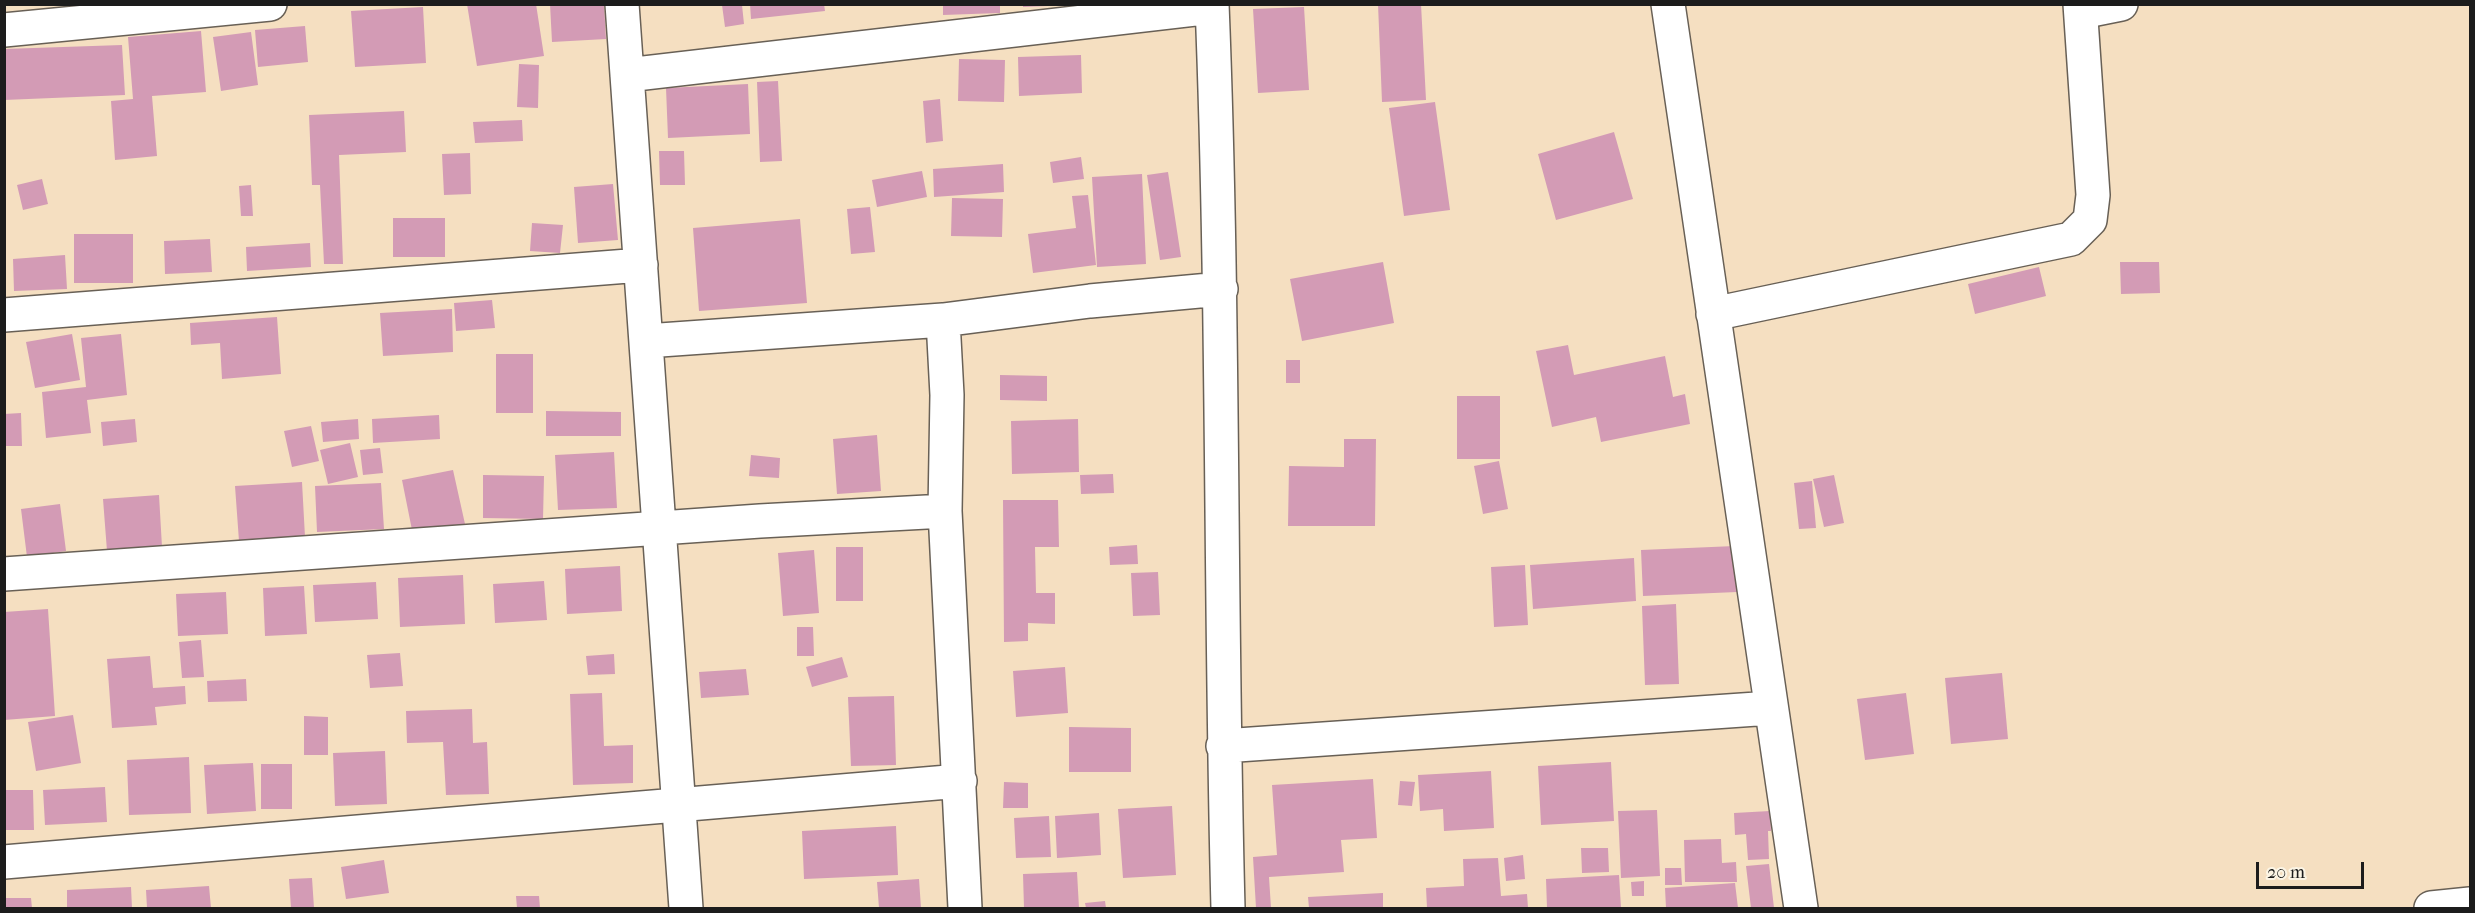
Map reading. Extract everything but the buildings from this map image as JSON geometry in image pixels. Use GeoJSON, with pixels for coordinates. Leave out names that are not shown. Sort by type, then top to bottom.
{"type":"FeatureCollection","features":[{"type":"Feature","properties":{"kind":"street"},"geometry":{"type":"LineString","coordinates":[[4,30],[45,15],[270,4]]}},
{"type":"Feature","properties":{"kind":"street"},"geometry":{"type":"LineString","coordinates":[[622,4],[687,909]]}},
{"type":"Feature","properties":{"kind":"street"},"geometry":{"type":"LineString","coordinates":[[1668,4],[1800,909]]}},
{"type":"Feature","properties":{"kind":"street"},"geometry":{"type":"LineString","coordinates":[[1713,314],[2071,239],[2090,220],[2093,195],[2080,8],[2121,4]]}},
{"type":"Feature","properties":{"kind":"street"},"geometry":{"type":"LineString","coordinates":[[627,75],[1212,6],[1221,289],[1223,746],[1228,909]]}},
{"type":"Feature","properties":{"kind":"street"},"geometry":{"type":"LineString","coordinates":[[4,315],[640,265]]}},
{"type":"Feature","properties":{"kind":"street"},"geometry":{"type":"LineString","coordinates":[[646,341],[944,320],[1090,301],[1221,289]]}},
{"type":"Feature","properties":{"kind":"street"},"geometry":{"type":"LineString","coordinates":[[944,320],[945,511],[965,909]]}},
{"type":"Feature","properties":{"kind":"street"},"geometry":{"type":"LineString","coordinates":[[4,574],[760,521],[945,511]]}},
{"type":"Feature","properties":{"kind":"street"},"geometry":{"type":"LineString","coordinates":[[1223,746],[1771,708]]}},
{"type":"Feature","properties":{"kind":"street"},"geometry":{"type":"LineString","coordinates":[[4,862],[960,781]]}},
{"type":"Feature","properties":{"kind":"street"},"geometry":{"type":"LineString","coordinates":[[2431,909],[2470,904]]}}]}
